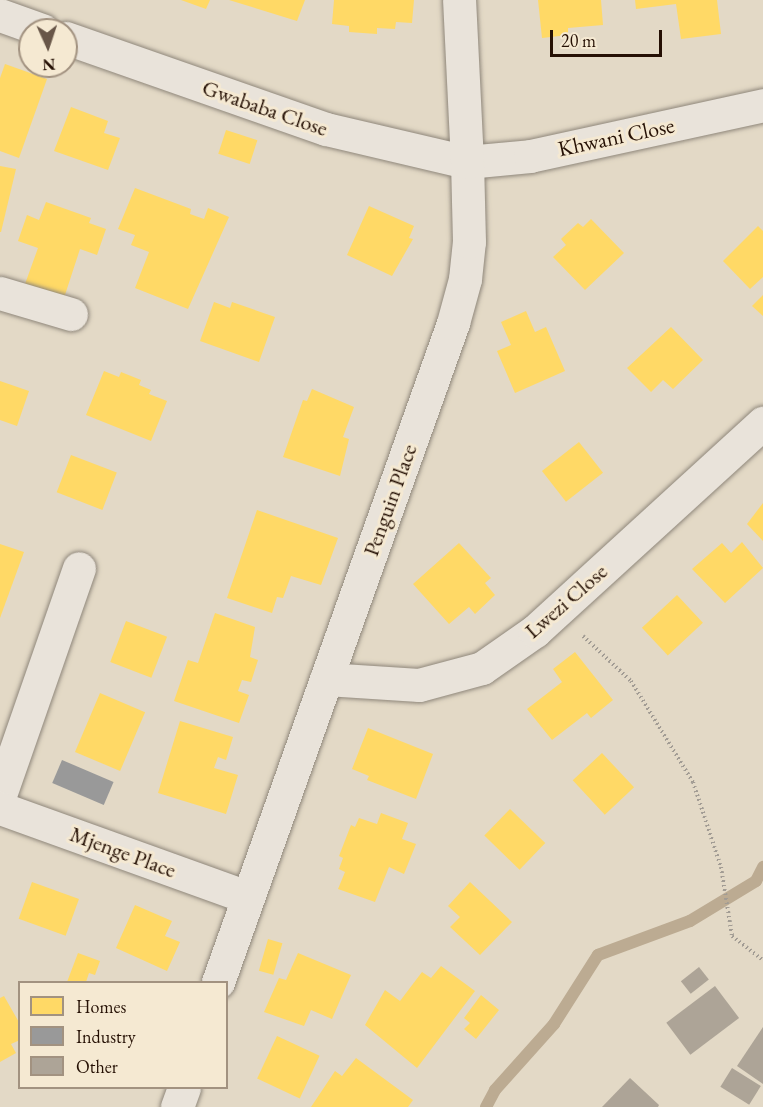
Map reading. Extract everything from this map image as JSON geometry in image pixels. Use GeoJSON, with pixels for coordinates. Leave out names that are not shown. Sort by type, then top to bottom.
{"type":"FeatureCollection","features":[{"type":"Feature","properties":{"kind":"street","name":"Penguin Place"},"geometry":{"type":"LineString","coordinates":[[219,981],[465,279],[469,242],[459,0]]}},
{"type":"Feature","properties":{"kind":"street"},"geometry":{"type":"LineString","coordinates":[[0,15],[18,21]]}},
{"type":"Feature","properties":{"kind":"street","name":"Gwababa Close"},"geometry":{"type":"LineString","coordinates":[[78,42],[326,129],[467,162]]}},
{"type":"Feature","properties":{"kind":"street","name":"Khwani Close"},"geometry":{"type":"LineString","coordinates":[[467,162],[530,156],[763,105]]}},
{"type":"Feature","properties":{"kind":"street"},"geometry":{"type":"LineString","coordinates":[[0,293],[71,314]]}},
{"type":"Feature","properties":{"kind":"street","name":"Lwezi Close"},"geometry":{"type":"LineString","coordinates":[[326,679],[419,685],[482,668],[555,612],[763,423]]}},
{"type":"Feature","properties":{"kind":"street"},"geometry":{"type":"LineString","coordinates":[[0,795],[79,568]]}},
{"type":"Feature","properties":{"kind":"street","name":"Mjenge Place"},"geometry":{"type":"LineString","coordinates":[[0,808],[247,897]]}},
{"type":"Feature","properties":{"kind":"street"},"geometry":{"type":"LineString","coordinates":[[177,1107],[184,1089]]}},
{"type":"Feature","properties":{"kind":"path"},"geometry":{"type":"LineString","coordinates":[[555,612],[631,681],[654,712],[693,782],[721,867],[732,936],[763,960]]}},
{"type":"Feature","properties":{"kind":"building: Homes"},"geometry":{"type":"Polygon","coordinates":[[[181,0],[210,0],[206,9],[181,0]]]}},
{"type":"Feature","properties":{"kind":"building: Homes"},"geometry":{"type":"Polygon","coordinates":[[[229,0],[305,0],[297,21],[229,0]]]}},
{"type":"Feature","properties":{"kind":"building: Homes"},"geometry":{"type":"Polygon","coordinates":[[[334,0],[414,0],[412,23],[396,22],[395,29],[377,28],[377,34],[349,32],[349,26],[332,24],[334,0]]]}},
{"type":"Feature","properties":{"kind":"building: Homes"},"geometry":{"type":"Polygon","coordinates":[[[538,0],[601,0],[603,25],[568,28],[568,35],[542,38],[538,0]]]}},
{"type":"Feature","properties":{"kind":"building: Homes"},"geometry":{"type":"Polygon","coordinates":[[[635,0],[717,0],[721,34],[681,39],[676,4],[636,9],[635,0]]]}},
{"type":"Feature","properties":{"kind":"building: Homes"},"geometry":{"type":"Polygon","coordinates":[[[5,64],[18,69],[18,78],[47,79],[19,158],[0,151],[0,78],[5,64]]]}},
{"type":"Feature","properties":{"kind":"building: Homes"},"geometry":{"type":"Polygon","coordinates":[[[71,107],[108,121],[104,133],[120,138],[108,170],[54,151],[71,107]]]}},
{"type":"Feature","properties":{"kind":"building: Homes"},"geometry":{"type":"Polygon","coordinates":[[[226,130],[257,140],[250,164],[218,154],[226,130]]]}},
{"type":"Feature","properties":{"kind":"building: Homes"},"geometry":{"type":"Polygon","coordinates":[[[0,166],[16,169],[1,232],[0,232],[0,166]]]}},
{"type":"Feature","properties":{"kind":"building: Homes"},"geometry":{"type":"Polygon","coordinates":[[[135,188],[191,209],[190,214],[204,219],[208,208],[229,217],[188,309],[135,288],[149,252],[131,245],[135,235],[118,229],[135,188]]]}},
{"type":"Feature","properties":{"kind":"building: Homes"},"geometry":{"type":"Polygon","coordinates":[[[46,202],[91,218],[89,223],[106,229],[97,255],[80,249],[64,298],[25,284],[38,248],[18,241],[27,215],[39,220],[46,202]]]}},
{"type":"Feature","properties":{"kind":"building: Homes"},"geometry":{"type":"Polygon","coordinates":[[[369,206],[414,226],[409,238],[413,239],[392,276],[347,255],[369,206]]]}},
{"type":"Feature","properties":{"kind":"building: Homes"},"geometry":{"type":"Polygon","coordinates":[[[591,219],[624,253],[585,290],[553,257],[566,245],[561,239],[578,223],[583,227],[591,219]]]}},
{"type":"Feature","properties":{"kind":"building: Homes"},"geometry":{"type":"Polygon","coordinates":[[[758,226],[763,231],[763,277],[750,289],[723,261],[758,226]]]}},
{"type":"Feature","properties":{"kind":"building: Homes"},"geometry":{"type":"Polygon","coordinates":[[[763,295],[763,316],[752,306],[763,295]]]}},
{"type":"Feature","properties":{"kind":"building: Homes"},"geometry":{"type":"Polygon","coordinates":[[[214,302],[230,308],[232,302],[275,317],[259,362],[200,341],[214,302]]]}},
{"type":"Feature","properties":{"kind":"building: Homes"},"geometry":{"type":"Polygon","coordinates":[[[526,311],[535,332],[546,327],[565,371],[515,393],[497,351],[511,345],[501,322],[526,311]]]}},
{"type":"Feature","properties":{"kind":"building: Homes"},"geometry":{"type":"Polygon","coordinates":[[[671,327],[703,360],[673,389],[663,380],[651,392],[627,368],[671,327]]]}},
{"type":"Feature","properties":{"kind":"building: Homes"},"geometry":{"type":"Polygon","coordinates":[[[104,371],[119,377],[121,372],[141,380],[139,385],[151,390],[149,394],[167,401],[151,441],[86,415],[104,371]]]}},
{"type":"Feature","properties":{"kind":"building: Homes"},"geometry":{"type":"Polygon","coordinates":[[[0,381],[29,391],[17,426],[0,420],[0,381]]]}},
{"type":"Feature","properties":{"kind":"building: Homes"},"geometry":{"type":"Polygon","coordinates":[[[312,389],[354,407],[343,437],[349,439],[340,476],[283,457],[303,400],[307,401],[312,389]]]}},
{"type":"Feature","properties":{"kind":"building: Homes"},"geometry":{"type":"Polygon","coordinates":[[[579,442],[603,473],[566,502],[542,471],[579,442]]]}},
{"type":"Feature","properties":{"kind":"building: Homes"},"geometry":{"type":"Polygon","coordinates":[[[71,455],[117,473],[102,510],[57,492],[71,455]]]}},
{"type":"Feature","properties":{"kind":"building: Homes"},"geometry":{"type":"Polygon","coordinates":[[[763,503],[763,541],[747,524],[763,503]]]}},
{"type":"Feature","properties":{"kind":"building: Homes"},"geometry":{"type":"Polygon","coordinates":[[[257,510],[338,538],[321,585],[291,576],[283,598],[277,597],[272,613],[227,598],[257,510]]]}},
{"type":"Feature","properties":{"kind":"building: Homes"},"geometry":{"type":"Polygon","coordinates":[[[742,542],[763,568],[725,603],[692,569],[722,543],[731,553],[742,542]]]}},
{"type":"Feature","properties":{"kind":"building: Homes"},"geometry":{"type":"Polygon","coordinates":[[[459,543],[491,578],[485,583],[495,595],[475,614],[469,607],[449,624],[413,584],[459,543]]]}},
{"type":"Feature","properties":{"kind":"building: Homes"},"geometry":{"type":"Polygon","coordinates":[[[0,544],[24,552],[0,618],[0,544]]]}},
{"type":"Feature","properties":{"kind":"building: Homes"},"geometry":{"type":"Polygon","coordinates":[[[677,595],[703,623],[668,656],[642,628],[677,595]]]}},
{"type":"Feature","properties":{"kind":"building: Homes"},"geometry":{"type":"Polygon","coordinates":[[[215,613],[255,627],[250,657],[258,660],[251,682],[242,680],[238,691],[249,695],[239,723],[174,701],[188,660],[198,663],[215,613]]]}},
{"type":"Feature","properties":{"kind":"building: Homes"},"geometry":{"type":"Polygon","coordinates":[[[126,621],[167,637],[151,678],[110,662],[126,621]]]}},
{"type":"Feature","properties":{"kind":"building: Homes"},"geometry":{"type":"Polygon","coordinates":[[[575,652],[613,700],[591,718],[587,713],[552,740],[527,709],[562,682],[553,669],[575,652]]]}},
{"type":"Feature","properties":{"kind":"building: Homes"},"geometry":{"type":"Polygon","coordinates":[[[100,693],[145,712],[120,771],[75,752],[100,693]]]}},
{"type":"Feature","properties":{"kind":"building: Homes"},"geometry":{"type":"Polygon","coordinates":[[[180,721],[233,737],[226,760],[218,757],[214,768],[238,775],[226,814],[158,793],[180,721]]]}},
{"type":"Feature","properties":{"kind":"building: Homes"},"geometry":{"type":"Polygon","coordinates":[[[368,728],[433,754],[416,799],[367,780],[369,776],[352,769],[368,728]]]}},
{"type":"Feature","properties":{"kind":"building: Homes"},"geometry":{"type":"Polygon","coordinates":[[[602,753],[634,787],[605,815],[573,780],[602,753]]]}},
{"type":"Feature","properties":{"kind":"building: Homes"},"geometry":{"type":"Polygon","coordinates":[[[510,809],[545,843],[520,870],[484,836],[510,809]]]}},
{"type":"Feature","properties":{"kind":"building: Homes"},"geometry":{"type":"Polygon","coordinates":[[[381,813],[408,823],[402,839],[416,844],[404,874],[389,867],[375,902],[338,889],[345,872],[339,869],[343,858],[339,856],[351,825],[355,827],[359,818],[377,824],[381,813]]]}},
{"type":"Feature","properties":{"kind":"building: Homes"},"geometry":{"type":"Polygon","coordinates":[[[32,882],[79,899],[66,936],[19,919],[32,882]]]}},
{"type":"Feature","properties":{"kind":"building: Homes"},"geometry":{"type":"Polygon","coordinates":[[[470,882],[512,922],[480,955],[450,927],[460,917],[448,906],[470,882]]]}},
{"type":"Feature","properties":{"kind":"building: Homes"},"geometry":{"type":"Polygon","coordinates":[[[135,905],[172,921],[165,936],[180,942],[167,971],[116,948],[135,905]]]}},
{"type":"Feature","properties":{"kind":"building: Homes"},"geometry":{"type":"Polygon","coordinates":[[[268,939],[282,943],[273,975],[259,971],[268,939]]]}},
{"type":"Feature","properties":{"kind":"building: Homes"},"geometry":{"type":"Polygon","coordinates":[[[78,953],[100,961],[95,975],[89,973],[86,981],[67,981],[78,953]]]}},
{"type":"Feature","properties":{"kind":"building: Homes"},"geometry":{"type":"Polygon","coordinates":[[[298,953],[351,975],[332,1019],[311,1010],[304,1026],[264,1012],[279,978],[286,980],[298,953]]]}},
{"type":"Feature","properties":{"kind":"building: Homes"},"geometry":{"type":"Polygon","coordinates":[[[441,966],[475,991],[417,1068],[365,1025],[385,990],[400,1001],[422,972],[431,978],[441,966]]]}},
{"type":"Feature","properties":{"kind":"building: Homes"},"geometry":{"type":"Polygon","coordinates":[[[481,995],[499,1010],[476,1039],[464,1029],[470,1023],[464,1018],[481,995]]]}},
{"type":"Feature","properties":{"kind":"building: Homes"},"geometry":{"type":"Polygon","coordinates":[[[4,996],[18,1020],[18,1041],[11,1044],[16,1053],[0,1062],[0,998],[4,996]]]}},
{"type":"Feature","properties":{"kind":"building: Homes"},"geometry":{"type":"Polygon","coordinates":[[[277,1036],[320,1056],[300,1098],[257,1079],[277,1036]]]}},
{"type":"Feature","properties":{"kind":"building: Homes"},"geometry":{"type":"Polygon","coordinates":[[[356,1058],[413,1100],[408,1107],[311,1107],[335,1071],[342,1076],[356,1058]]]}},
{"type":"Feature","properties":{"kind":"building: Industry"},"geometry":{"type":"Polygon","coordinates":[[[62,760],[114,782],[104,805],[52,783],[62,760]]]}},
{"type":"Feature","properties":{"kind":"building: Other"},"geometry":{"type":"Polygon","coordinates":[[[699,967],[709,980],[691,994],[681,981],[699,967]]]}},
{"type":"Feature","properties":{"kind":"building: Other"},"geometry":{"type":"Polygon","coordinates":[[[715,986],[739,1018],[690,1055],[666,1023],[715,986]]]}},
{"type":"Feature","properties":{"kind":"building: Other"},"geometry":{"type":"Polygon","coordinates":[[[763,1027],[763,1084],[737,1066],[763,1027]]]}},
{"type":"Feature","properties":{"kind":"building: Other"},"geometry":{"type":"Polygon","coordinates":[[[732,1068],[761,1086],[749,1105],[720,1087],[732,1068]]]}},
{"type":"Feature","properties":{"kind":"building: Other"},"geometry":{"type":"Polygon","coordinates":[[[630,1078],[659,1105],[658,1107],[602,1107],[630,1078]]]}},
{"type":"Feature","properties":{"kind":"waterway"},"geometry":{"type":"LineString","coordinates":[[486,1107],[495,1090],[554,1024],[598,955],[690,921],[756,881],[763,867]]}}]}
